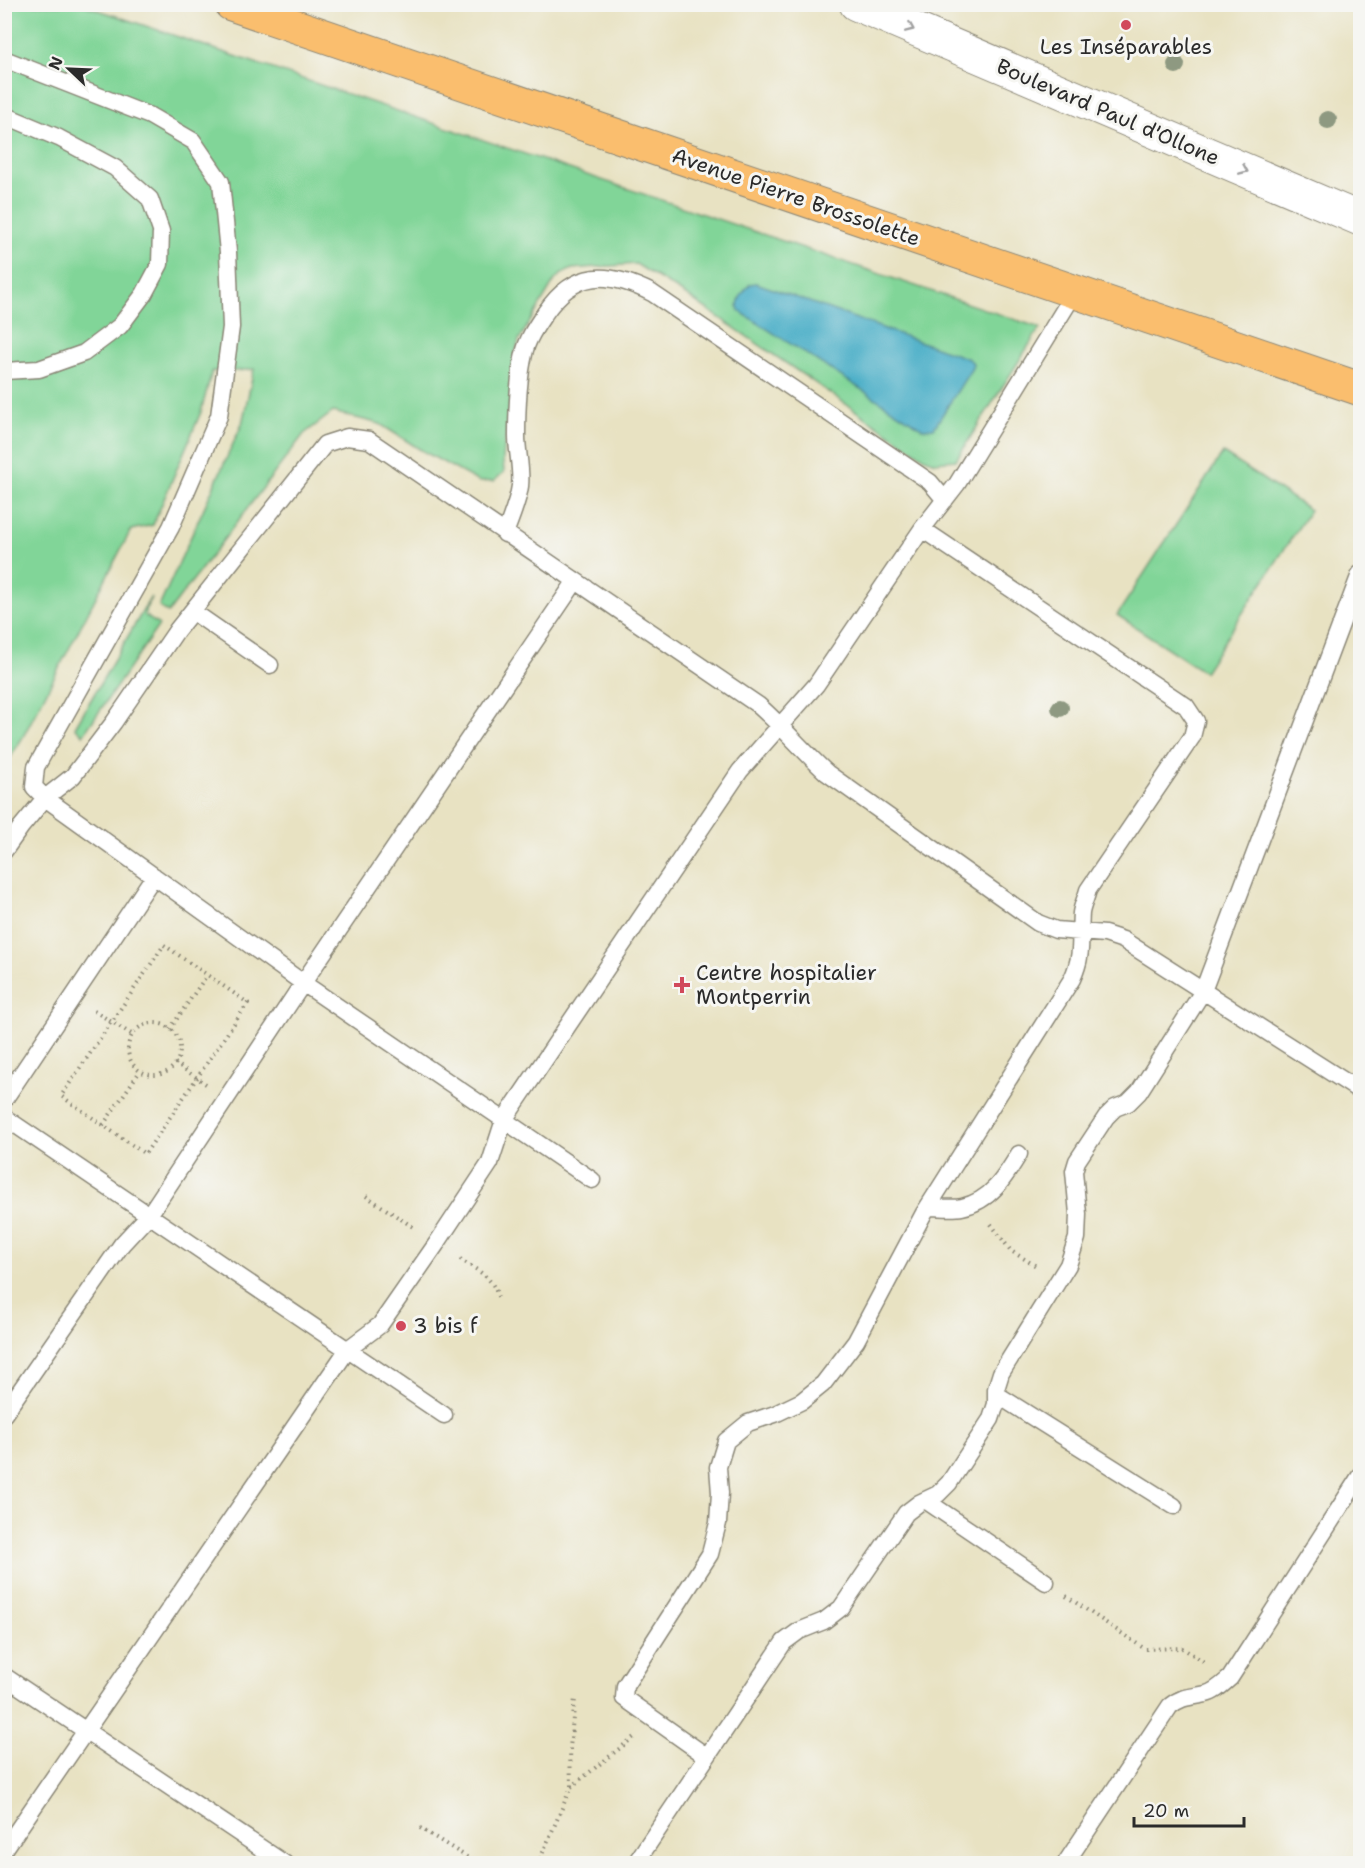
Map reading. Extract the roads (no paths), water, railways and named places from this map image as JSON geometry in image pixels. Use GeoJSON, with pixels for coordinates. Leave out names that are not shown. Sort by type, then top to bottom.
{"type":"FeatureCollection","features":[{"type":"Feature","properties":{"kind":"main road","name":"Avenue Pierre Brossolette"},"geometry":{"type":"LineString","coordinates":[[231,4],[1360,389]]}},
{"type":"Feature","properties":{"kind":"street","name":"Boulevard Paul d'Ollone"},"geometry":{"type":"LineString","coordinates":[[856,4],[1360,219]]}},
{"type":"Feature","properties":{"kind":"lane"},"geometry":{"type":"LineString","coordinates":[[4,58],[150,116],[193,141],[221,183],[228,252],[231,327],[219,416],[171,527],[36,767],[34,787],[45,798],[303,983],[592,1180]]}},
{"type":"Feature","properties":{"kind":"lane"},"geometry":{"type":"LineString","coordinates":[[4,115],[59,138],[115,168],[150,199],[161,231],[160,264],[144,294],[120,326],[84,353],[39,369],[4,371]]}},
{"type":"Feature","properties":{"kind":"lane"},"geometry":{"type":"LineString","coordinates":[[505,534],[520,486],[517,437],[524,351],[536,326],[555,298],[576,282],[602,277],[628,281],[652,293],[930,482],[945,500]]}},
{"type":"Feature","properties":{"kind":"lane"},"geometry":{"type":"LineString","coordinates":[[4,1850],[348,1349],[380,1325],[437,1243],[490,1163],[504,1120],[741,771],[816,685],[922,529],[957,484],[1075,292]]}},
{"type":"Feature","properties":{"kind":"lane"},"geometry":{"type":"LineString","coordinates":[[4,851],[21,826],[45,798],[73,776],[192,611],[325,444],[348,437],[369,440],[758,705],[781,725],[802,750],[827,773],[1038,923],[1056,930],[1105,934],[1123,940],[1360,1091]]}},
{"type":"Feature","properties":{"kind":"lane"},"geometry":{"type":"LineString","coordinates":[[706,1756],[624,1698],[625,1686],[710,1554],[718,1523],[720,1493],[718,1467],[726,1441],[748,1423],[775,1414],[802,1401],[824,1384],[856,1341],[928,1207],[1072,980],[1080,958],[1082,911],[1088,890],[1192,737],[1196,721],[1186,706],[922,529]]}},
{"type":"Feature","properties":{"kind":"lane"},"geometry":{"type":"LineString","coordinates":[[635,1863],[784,1642],[799,1631],[824,1621],[841,1608],[906,1513],[938,1494],[955,1474],[991,1419],[1001,1373],[1068,1265],[1077,1238],[1078,1214],[1074,1171],[1077,1161],[1106,1117],[1115,1108],[1128,1103],[1139,1092],[1203,991],[1360,574]]}},
{"type":"Feature","properties":{"kind":"lane"},"geometry":{"type":"LineString","coordinates":[[4,1414],[122,1244],[149,1215],[575,582]]}},
{"type":"Feature","properties":{"kind":"lane"},"geometry":{"type":"LineString","coordinates":[[192,611],[270,665]]}},
{"type":"Feature","properties":{"kind":"lane"},"geometry":{"type":"LineString","coordinates":[[4,1100],[154,876]]}},
{"type":"Feature","properties":{"kind":"lane"},"geometry":{"type":"LineString","coordinates":[[4,1117],[444,1415]]}},
{"type":"Feature","properties":{"kind":"lane"},"geometry":{"type":"LineString","coordinates":[[928,1207],[962,1207],[985,1197],[1000,1185],[1019,1154]]}},
{"type":"Feature","properties":{"kind":"lane"},"geometry":{"type":"LineString","coordinates":[[996,1394],[1174,1506]]}},
{"type":"Feature","properties":{"kind":"lane"},"geometry":{"type":"LineString","coordinates":[[1065,1863],[1170,1706],[1179,1699],[1208,1694],[1230,1678],[1360,1476]]}},
{"type":"Feature","properties":{"kind":"lane"},"geometry":{"type":"LineString","coordinates":[[925,1500],[1046,1582]]}},
{"type":"Feature","properties":{"kind":"lane"},"geometry":{"type":"LineString","coordinates":[[4,1676],[285,1863]]}},
{"type":"Feature","properties":{"kind":"water"},"geometry":{"type":"Polygon","coordinates":[[[756,283],[969,359],[973,363],[972,368],[934,428],[923,429],[739,311],[738,304],[741,296],[750,284],[756,283]]]}},
{"type":"Feature","properties":{"kind":"place","name":"Les Inséparables"},"geometry":{"type":"Point","coordinates":[1126,25]}},
{"type":"Feature","properties":{"kind":"place","name":"Centre hospitalier Montperrin"},"geometry":{"type":"Point","coordinates":[682,985]}},
{"type":"Feature","properties":{"kind":"place","name":"3 bis f"},"geometry":{"type":"Point","coordinates":[401,1326]}}]}
